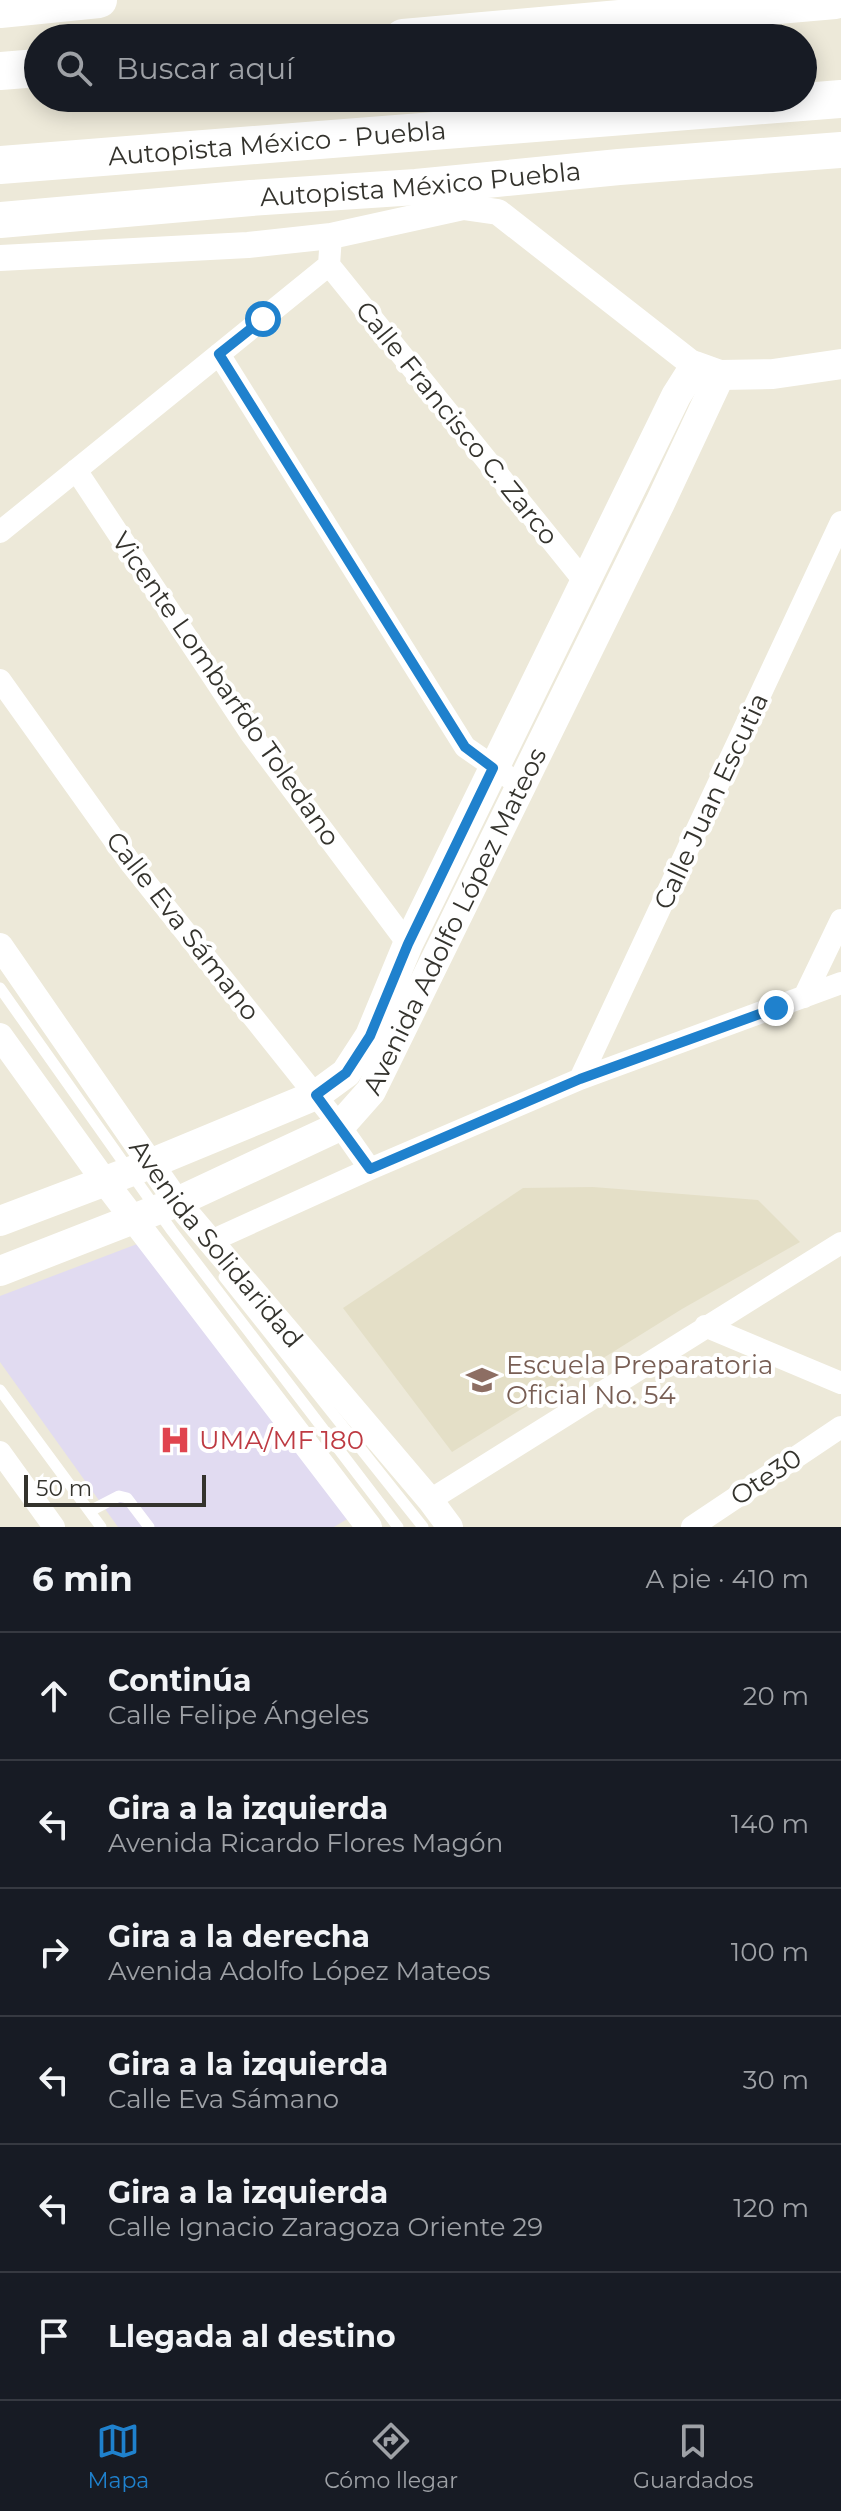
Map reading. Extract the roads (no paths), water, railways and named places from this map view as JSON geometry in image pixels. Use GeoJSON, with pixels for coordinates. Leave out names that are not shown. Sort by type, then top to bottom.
{"type":"FeatureCollection","features":[{"type":"Feature","properties":{"kind":"highway"},"geometry":{"type":"LineString","coordinates":[[0,10],[99,0]]}},
{"type":"Feature","properties":{"kind":"highway"},"geometry":{"type":"LineString","coordinates":[[562,24],[835,0]]}},
{"type":"Feature","properties":{"kind":"highway"},"geometry":{"type":"LineString","coordinates":[[0,71],[24,69]]}},
{"type":"Feature","properties":{"kind":"highway","name":"Autopista México - Puebla"},"geometry":{"type":"LineString","coordinates":[[817,101],[841,99]]}},
{"type":"Feature","properties":{"kind":"highway","name":"Autopista México - Puebla"},"geometry":{"type":"LineString","coordinates":[[0,165],[675,112]]}},
{"type":"Feature","properties":{"kind":"highway","name":"Autopista México Puebla"},"geometry":{"type":"LineString","coordinates":[[0,220],[841,150]]}},
{"type":"Feature","properties":{"kind":"highway"},"geometry":{"type":"LineString","coordinates":[[0,242],[294,218],[416,187]]}},
{"type":"Feature","properties":{"kind":"main road"},"geometry":{"type":"LineString","coordinates":[[707,370],[773,374],[841,364]]}},
{"type":"Feature","properties":{"kind":"main road","name":"Avenida Adolfo López Mateos"},"geometry":{"type":"LineString","coordinates":[[0,1221],[316,1095],[346,1073],[370,1036],[408,944],[676,396],[707,370]]}},
{"type":"Feature","properties":{"kind":"main road","name":"Avenida Adolfo López Mateos"},"geometry":{"type":"LineString","coordinates":[[0,1271],[159,1209],[340,1126],[371,1091],[661,501],[707,370]]}},
{"type":"Feature","properties":{"kind":"street"},"geometry":{"type":"LineString","coordinates":[[0,258],[248,245],[331,236],[463,207],[498,212],[707,370]]}},
{"type":"Feature","properties":{"kind":"street"},"geometry":{"type":"LineString","coordinates":[[0,532],[329,265],[331,236]]}},
{"type":"Feature","properties":{"kind":"street","name":"Calle Francisco C. Zarco"},"geometry":{"type":"LineString","coordinates":[[329,265],[585,582]]}},
{"type":"Feature","properties":{"kind":"street"},"geometry":{"type":"LineString","coordinates":[[219,354],[465,747],[520,785]]}},
{"type":"Feature","properties":{"kind":"street","name":"Vicente Lombarfdo Toledano"},"geometry":{"type":"LineString","coordinates":[[76,470],[251,734],[408,944]]}},
{"type":"Feature","properties":{"kind":"street","name":"Calle Juan Escutia"},"geometry":{"type":"LineString","coordinates":[[580,1079],[841,522]]}},
{"type":"Feature","properties":{"kind":"street","name":"Calle Eva Sámano"},"geometry":{"type":"LineString","coordinates":[[0,680],[132,865],[316,1095],[370,1169]]}},
{"type":"Feature","properties":{"kind":"street"},"geometry":{"type":"LineString","coordinates":[[804,997],[841,920]]}},
{"type":"Feature","properties":{"kind":"street","name":"Avenida Solidaridad"},"geometry":{"type":"LineString","coordinates":[[0,946],[131,1171],[369,1527]]}},
{"type":"Feature","properties":{"kind":"street"},"geometry":{"type":"LineString","coordinates":[[211,1241],[580,1079],[841,983]]}},
{"type":"Feature","properties":{"kind":"street","name":"Avenida Solidaridad"},"geometry":{"type":"LineString","coordinates":[[0,1036],[131,1171],[159,1209],[211,1241],[450,1527]]}},
{"type":"Feature","properties":{"kind":"street"},"geometry":{"type":"LineString","coordinates":[[430,1500],[841,1243]]}},
{"type":"Feature","properties":{"kind":"street"},"geometry":{"type":"LineString","coordinates":[[705,1326],[841,1383]]}},
{"type":"Feature","properties":{"kind":"street","name":"Ote30"},"geometry":{"type":"LineString","coordinates":[[692,1527],[841,1427]]}},
{"type":"Feature","properties":{"kind":"street"},"geometry":{"type":"LineString","coordinates":[[1,1457],[54,1527]]}},
{"type":"Feature","properties":{"kind":"lane"},"geometry":{"type":"LineString","coordinates":[[0,965],[131,1171]]}},
{"type":"Feature","properties":{"kind":"lane"},"geometry":{"type":"LineString","coordinates":[[0,988],[131,1171]]}},
{"type":"Feature","properties":{"kind":"lane"},"geometry":{"type":"LineString","coordinates":[[159,1209],[398,1527]]}},
{"type":"Feature","properties":{"kind":"lane"},"geometry":{"type":"LineString","coordinates":[[159,1209],[423,1527]]}},
{"type":"Feature","properties":{"kind":"lane"},"geometry":{"type":"LineString","coordinates":[[0,1390],[101,1527]]}},
{"type":"Feature","properties":{"kind":"lane"},"geometry":{"type":"LineString","coordinates":[[90,1511],[119,1496],[127,1498],[149,1527]]}},
{"type":"Feature","properties":{"kind":"place","name":"Escuela Preparatoria Oficial No. 54"},"geometry":{"type":"Point","coordinates":[482,1380]}},
{"type":"Feature","properties":{"kind":"place","name":"UMA/MF 180"},"geometry":{"type":"Point","coordinates":[175,1440]}}]}
